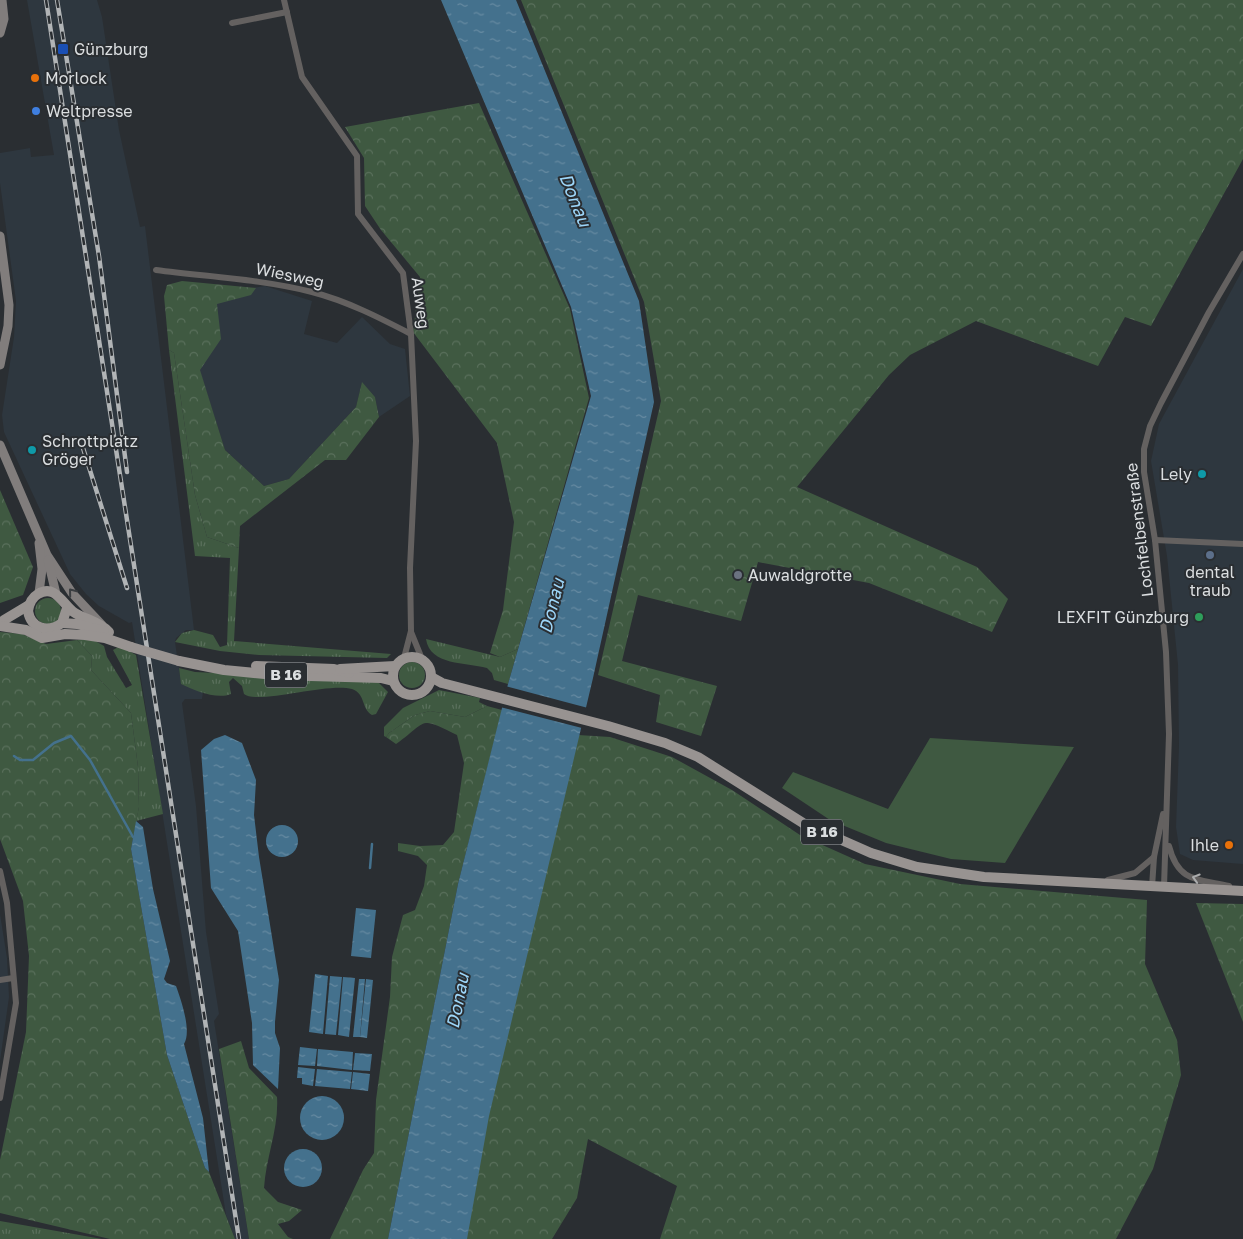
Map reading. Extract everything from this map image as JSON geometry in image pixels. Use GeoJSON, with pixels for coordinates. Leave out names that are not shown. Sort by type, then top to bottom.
{"type":"FeatureCollection","features":[{"type":"Feature","properties":{"kind":"main road"},"geometry":{"type":"LineString","coordinates":[[0,33],[2,0]]}},
{"type":"Feature","properties":{"kind":"main road"},"geometry":{"type":"LineString","coordinates":[[0,236],[9,305],[8,326],[0,365]]}},
{"type":"Feature","properties":{"kind":"main road"},"geometry":{"type":"LineString","coordinates":[[0,445],[47,555],[56,594],[39,593]]}},
{"type":"Feature","properties":{"kind":"main road"},"geometry":{"type":"LineString","coordinates":[[1,622],[29,605],[39,593],[42,569],[38,533]]}},
{"type":"Feature","properties":{"kind":"main road"},"geometry":{"type":"LineString","coordinates":[[47,555],[72,593],[106,632]]}},
{"type":"Feature","properties":{"kind":"main road","name":"B 16"},"geometry":{"type":"LineString","coordinates":[[56,594],[65,602],[67,608],[106,632],[131,644],[179,658],[224,670],[275,675],[366,677]]}},
{"type":"Feature","properties":{"kind":"main road"},"geometry":{"type":"LineString","coordinates":[[29,605],[29,617],[32,622]]}},
{"type":"Feature","properties":{"kind":"main road"},"geometry":{"type":"LineString","coordinates":[[62,623],[67,608]]}},
{"type":"Feature","properties":{"kind":"main road","name":"B 16"},"geometry":{"type":"LineString","coordinates":[[1,622],[26,630],[42,638],[106,632]]}},
{"type":"Feature","properties":{"kind":"main road","name":"B 16"},"geometry":{"type":"LineString","coordinates":[[1,622],[32,622],[44,629],[52,629],[62,623],[77,624],[106,632]]}},
{"type":"Feature","properties":{"kind":"main road"},"geometry":{"type":"LineString","coordinates":[[334,669],[395,666],[404,658],[410,656],[422,659],[430,667],[431,677],[428,687],[415,695],[400,691],[393,681],[395,666]]}},
{"type":"Feature","properties":{"kind":"main road","name":"B 16"},"geometry":{"type":"LineString","coordinates":[[179,658],[238,665],[334,669],[393,681]]}},
{"type":"Feature","properties":{"kind":"main road","name":"B 16"},"geometry":{"type":"LineString","coordinates":[[431,677],[442,682],[665,743],[698,757],[803,824],[881,856],[917,867],[984,877],[1152,887],[1243,890]]}},
{"type":"Feature","properties":{"kind":"street","name":"Auweg"},"geometry":{"type":"LineString","coordinates":[[284,0],[302,76],[357,156],[358,214],[403,273],[411,334],[416,441],[410,568],[411,631],[404,658]]}},
{"type":"Feature","properties":{"kind":"street"},"geometry":{"type":"LineString","coordinates":[[232,23],[287,12]]}},
{"type":"Feature","properties":{"kind":"street","name":"Lochfelbenstraße"},"geometry":{"type":"LineString","coordinates":[[1164,887],[1165,806],[1169,734],[1167,669],[1155,540],[1144,472],[1144,449],[1150,426],[1209,312],[1243,254]]}},
{"type":"Feature","properties":{"kind":"street","name":"Wiesweg"},"geometry":{"type":"LineString","coordinates":[[156,270],[210,278],[246,280],[312,292],[381,318],[411,334]]}},
{"type":"Feature","properties":{"kind":"street"},"geometry":{"type":"LineString","coordinates":[[1155,540],[1243,544]]}},
{"type":"Feature","properties":{"kind":"street","name":"Auweg"},"geometry":{"type":"LineString","coordinates":[[411,631],[422,659]]}},
{"type":"Feature","properties":{"kind":"street"},"geometry":{"type":"LineString","coordinates":[[1152,887],[1154,856],[1165,806]]}},
{"type":"Feature","properties":{"kind":"street"},"geometry":{"type":"LineString","coordinates":[[1166,830],[1172,858],[1177,868],[1185,875],[1243,890]]}},
{"type":"Feature","properties":{"kind":"street"},"geometry":{"type":"LineString","coordinates":[[1095,883],[1135,873],[1154,856]]}},
{"type":"Feature","properties":{"kind":"street"},"geometry":{"type":"LineString","coordinates":[[0,872],[7,904],[16,1003],[0,1098]]}},
{"type":"Feature","properties":{"kind":"street"},"geometry":{"type":"LineString","coordinates":[[0,980],[13,978]]}},
{"type":"Feature","properties":{"kind":"shaded area"},"geometry":{"type":"Polygon","coordinates":[[[27,0],[97,0],[102,17],[119,130],[140,227],[145,226],[194,630],[186,630],[176,638],[175,642],[181,683],[203,692],[202,699],[185,699],[182,703],[196,806],[206,932],[219,1014],[214,1021],[249,1239],[235,1239],[226,1215],[132,622],[129,623],[99,606],[86,594],[70,574],[4,432],[2,415],[14,337],[16,301],[0,183],[0,153],[30,148],[31,157],[54,155],[27,0]]]}},
{"type":"Feature","properties":{"kind":"shaded area"},"geometry":{"type":"Polygon","coordinates":[[[1243,269],[1243,864],[1193,860],[1180,854],[1176,827],[1179,746],[1178,665],[1167,556],[1151,461],[1159,424],[1243,269]]]}},
{"type":"Feature","properties":{"kind":"shaded area"},"geometry":{"type":"Polygon","coordinates":[[[265,286],[312,301],[304,334],[337,343],[362,317],[390,344],[405,349],[410,396],[379,417],[375,397],[362,383],[356,407],[289,479],[264,486],[225,450],[177,300],[265,286]]]}},
{"type":"Feature","properties":{"kind":"shaded area"},"geometry":{"type":"Polygon","coordinates":[[[0,914],[7,958],[9,997],[0,1061],[0,914]]]}},
{"type":"Feature","properties":{"kind":"green space"},"geometry":{"type":"Polygon","coordinates":[[[521,0],[1243,0],[1243,159],[1151,326],[1125,317],[1098,366],[976,321],[910,355],[889,375],[797,487],[977,567],[1008,599],[992,632],[869,583],[758,562],[741,621],[638,595],[622,661],[717,686],[701,736],[656,722],[660,695],[598,675],[661,401],[644,302],[521,0]]]}},
{"type":"Feature","properties":{"kind":"green space"},"geometry":{"type":"Polygon","coordinates":[[[479,103],[570,309],[589,398],[518,649],[500,657],[490,653],[503,610],[514,522],[497,443],[413,332],[420,277],[381,230],[365,206],[364,158],[345,127],[479,103]]]}},
{"type":"Feature","properties":{"kind":"green space"},"geometry":{"type":"Polygon","coordinates":[[[182,281],[256,288],[251,295],[217,304],[221,339],[200,370],[225,450],[264,486],[289,479],[356,407],[362,382],[375,397],[379,417],[346,460],[325,460],[240,526],[239,548],[207,537],[195,495],[174,353],[169,350],[164,296],[167,285],[182,281]]]}},
{"type":"Feature","properties":{"kind":"green space"},"geometry":{"type":"Polygon","coordinates":[[[169,350],[174,353],[195,495],[207,537],[239,548],[234,641],[391,654],[387,658],[259,655],[220,651],[175,642],[182,633],[194,630],[213,635],[220,647],[227,645],[230,558],[195,556],[169,350]]]}},
{"type":"Feature","properties":{"kind":"green space"},"geometry":{"type":"Polygon","coordinates":[[[0,490],[33,567],[23,595],[0,603],[0,490]]]}},
{"type":"Feature","properties":{"kind":"green space"},"geometry":{"type":"Polygon","coordinates":[[[48,598],[58,601],[61,611],[58,621],[48,624],[38,621],[35,611],[38,601],[48,598]]]}},
{"type":"Feature","properties":{"kind":"green space"},"geometry":{"type":"Polygon","coordinates":[[[0,632],[22,634],[46,644],[77,640],[92,656],[91,670],[131,713],[138,767],[139,807],[131,849],[167,1055],[205,1168],[209,1172],[235,1239],[110,1239],[0,1213],[0,1160],[26,1032],[29,956],[23,901],[0,839],[0,632]]]}},
{"type":"Feature","properties":{"kind":"green space"},"geometry":{"type":"Polygon","coordinates":[[[92,639],[104,646],[107,657],[126,688],[132,685],[113,650],[120,646],[136,655],[163,814],[136,821],[139,807],[138,767],[131,713],[91,670],[92,656],[77,640],[92,639]]]}},
{"type":"Feature","properties":{"kind":"green space"},"geometry":{"type":"Polygon","coordinates":[[[426,639],[500,657],[518,649],[508,684],[494,680],[492,673],[487,668],[450,661],[434,654],[429,648],[426,639]]]}},
{"type":"Feature","properties":{"kind":"green space"},"geometry":{"type":"Polygon","coordinates":[[[412,662],[421,666],[425,675],[421,684],[412,688],[403,684],[399,675],[403,666],[412,662]]]}},
{"type":"Feature","properties":{"kind":"green space"},"geometry":{"type":"Polygon","coordinates":[[[179,668],[195,672],[377,681],[388,692],[376,714],[372,715],[366,709],[359,694],[352,689],[327,688],[251,697],[244,694],[242,686],[233,678],[229,682],[231,694],[219,696],[198,691],[181,684],[179,668]]]}},
{"type":"Feature","properties":{"kind":"green space"},"geometry":{"type":"Polygon","coordinates":[[[439,690],[480,698],[479,702],[487,706],[465,717],[430,711],[415,715],[386,737],[384,736],[384,727],[403,708],[439,690]]]}},
{"type":"Feature","properties":{"kind":"green space"},"geometry":{"type":"Polygon","coordinates":[[[487,706],[502,710],[458,884],[388,1239],[330,1239],[363,1170],[374,1153],[376,1100],[390,997],[392,957],[403,915],[415,910],[424,886],[427,865],[418,856],[398,851],[398,843],[420,846],[443,845],[454,832],[464,763],[457,735],[436,725],[424,723],[396,744],[386,737],[415,715],[430,711],[465,717],[487,706]]]}},
{"type":"Feature","properties":{"kind":"green space"},"geometry":{"type":"Polygon","coordinates":[[[578,735],[610,737],[672,757],[732,790],[800,835],[865,864],[960,884],[1147,900],[1145,964],[1177,1040],[1181,1075],[1153,1169],[1116,1239],[660,1239],[677,1186],[588,1139],[577,1198],[552,1239],[466,1239],[488,1116],[578,735]]]}},
{"type":"Feature","properties":{"kind":"green space"},"geometry":{"type":"Polygon","coordinates":[[[930,738],[1074,747],[1005,863],[951,859],[886,843],[830,820],[782,788],[793,772],[888,809],[930,738]]]}},
{"type":"Feature","properties":{"kind":"green space"},"geometry":{"type":"Polygon","coordinates":[[[1196,903],[1243,904],[1243,1022],[1196,903]]]}},
{"type":"Feature","properties":{"kind":"green space"},"geometry":{"type":"Polygon","coordinates":[[[241,1041],[249,1068],[277,1097],[276,1120],[264,1188],[278,1202],[302,1210],[289,1221],[278,1224],[288,1237],[293,1239],[249,1239],[219,1049],[241,1041]]]}},
{"type":"Feature","properties":{"kind":"green space"},"geometry":{"type":"Polygon","coordinates":[[[0,1221],[102,1239],[0,1239],[0,1221]]]}},
{"type":"Feature","properties":{"kind":"water","name":"Donau"},"geometry":{"type":"Polygon","coordinates":[[[441,0],[516,0],[639,301],[654,402],[593,678],[489,1116],[467,1239],[388,1239],[458,884],[508,684],[591,396],[571,307],[441,0]]]}},
{"type":"Feature","properties":{"kind":"water"},"geometry":{"type":"Polygon","coordinates":[[[225,735],[242,743],[256,780],[254,815],[279,980],[275,1022],[275,1033],[280,1048],[278,1089],[253,1065],[252,1023],[238,931],[211,888],[201,750],[214,739],[225,735]]]}},
{"type":"Feature","properties":{"kind":"water"},"geometry":{"type":"Polygon","coordinates":[[[136,821],[143,827],[153,889],[170,961],[164,979],[167,983],[176,986],[185,1015],[187,1031],[184,1044],[203,1118],[209,1172],[205,1168],[167,1055],[131,849],[136,821]]]}},
{"type":"Feature","properties":{"kind":"water"},"geometry":{"type":"Polygon","coordinates":[[[282,825],[293,830],[298,841],[293,852],[282,857],[271,852],[266,841],[271,830],[282,825]]]}},
{"type":"Feature","properties":{"kind":"water"},"geometry":{"type":"Polygon","coordinates":[[[356,908],[376,910],[371,958],[351,956],[356,908]]]}},
{"type":"Feature","properties":{"kind":"water"},"geometry":{"type":"Polygon","coordinates":[[[315,974],[328,976],[323,1034],[309,1032],[315,974]]]}},
{"type":"Feature","properties":{"kind":"water"},"geometry":{"type":"Polygon","coordinates":[[[330,976],[342,977],[336,1035],[325,1034],[330,976]]]}},
{"type":"Feature","properties":{"kind":"water"},"geometry":{"type":"Polygon","coordinates":[[[343,977],[355,978],[349,1037],[338,1035],[343,977]]]}},
{"type":"Feature","properties":{"kind":"water"},"geometry":{"type":"Polygon","coordinates":[[[359,979],[365,979],[360,1037],[353,1037],[359,979]]]}},
{"type":"Feature","properties":{"kind":"water"},"geometry":{"type":"Polygon","coordinates":[[[366,979],[373,980],[367,1038],[360,1037],[366,979]]]}},
{"type":"Feature","properties":{"kind":"water"},"geometry":{"type":"Polygon","coordinates":[[[300,1047],[317,1049],[315,1066],[298,1065],[300,1047]]]}},
{"type":"Feature","properties":{"kind":"water"},"geometry":{"type":"Polygon","coordinates":[[[318,1049],[353,1052],[352,1070],[317,1066],[318,1049]]]}},
{"type":"Feature","properties":{"kind":"water"},"geometry":{"type":"Polygon","coordinates":[[[355,1053],[372,1054],[370,1071],[353,1070],[355,1053]]]}},
{"type":"Feature","properties":{"kind":"water"},"geometry":{"type":"Polygon","coordinates":[[[298,1067],[315,1069],[313,1086],[302,1084],[302,1078],[297,1078],[298,1067]]]}},
{"type":"Feature","properties":{"kind":"water"},"geometry":{"type":"Polygon","coordinates":[[[317,1069],[352,1072],[350,1089],[315,1086],[317,1069]]]}},
{"type":"Feature","properties":{"kind":"water"},"geometry":{"type":"Polygon","coordinates":[[[353,1072],[370,1074],[368,1091],[351,1089],[353,1072]]]}},
{"type":"Feature","properties":{"kind":"water"},"geometry":{"type":"Polygon","coordinates":[[[318,1096],[326,1096],[338,1102],[344,1118],[338,1134],[326,1140],[318,1140],[306,1134],[300,1122],[300,1114],[306,1102],[318,1096]]]}},
{"type":"Feature","properties":{"kind":"water"},"geometry":{"type":"Polygon","coordinates":[[[303,1149],[310,1150],[316,1155],[321,1161],[321,1175],[316,1181],[310,1186],[303,1187],[296,1186],[290,1181],[285,1175],[284,1168],[285,1161],[290,1155],[296,1150],[303,1149]]]}},
{"type":"Feature","properties":{"kind":"pier"},"geometry":{"type":"Polygon","coordinates":[[[505,686],[588,708],[582,728],[500,707],[505,686]]]}},
{"type":"Feature","properties":{"kind":"waterway"},"geometry":{"type":"LineString","coordinates":[[14,756],[20,760],[33,760],[54,743],[71,736],[90,760],[133,837]]}},
{"type":"Feature","properties":{"kind":"waterway"},"geometry":{"type":"LineString","coordinates":[[370,868],[372,844]]}},
{"type":"Feature","properties":{"kind":"railway"},"geometry":{"type":"LineString","coordinates":[[46,0],[239,1239]]}},
{"type":"Feature","properties":{"kind":"railway"},"geometry":{"type":"LineString","coordinates":[[57,0],[99,256],[127,472]]}},
{"type":"Feature","properties":{"kind":"railway"},"geometry":{"type":"LineString","coordinates":[[83,448],[127,588]]}},
{"type":"Feature","properties":{"kind":"place","name":"Günzburg"},"geometry":{"type":"Point","coordinates":[63,49]}},
{"type":"Feature","properties":{"kind":"place","name":"Morlock"},"geometry":{"type":"Point","coordinates":[35,78]}},
{"type":"Feature","properties":{"kind":"place","name":"Weltpresse"},"geometry":{"type":"Point","coordinates":[36,111]}},
{"type":"Feature","properties":{"kind":"place","name":"Schrottplatz Gröger"},"geometry":{"type":"Point","coordinates":[32,450]}},
{"type":"Feature","properties":{"kind":"place","name":"Lely"},"geometry":{"type":"Point","coordinates":[1202,474]}},
{"type":"Feature","properties":{"kind":"place","name":"dental traub"},"geometry":{"type":"Point","coordinates":[1210,555]}},
{"type":"Feature","properties":{"kind":"place","name":"Auwaldgrotte"},"geometry":{"type":"Point","coordinates":[738,575]}},
{"type":"Feature","properties":{"kind":"place","name":"LEXFIT Günzburg"},"geometry":{"type":"Point","coordinates":[1199,617]}},
{"type":"Feature","properties":{"kind":"place","name":"Ihle"},"geometry":{"type":"Point","coordinates":[1229,845]}}]}
